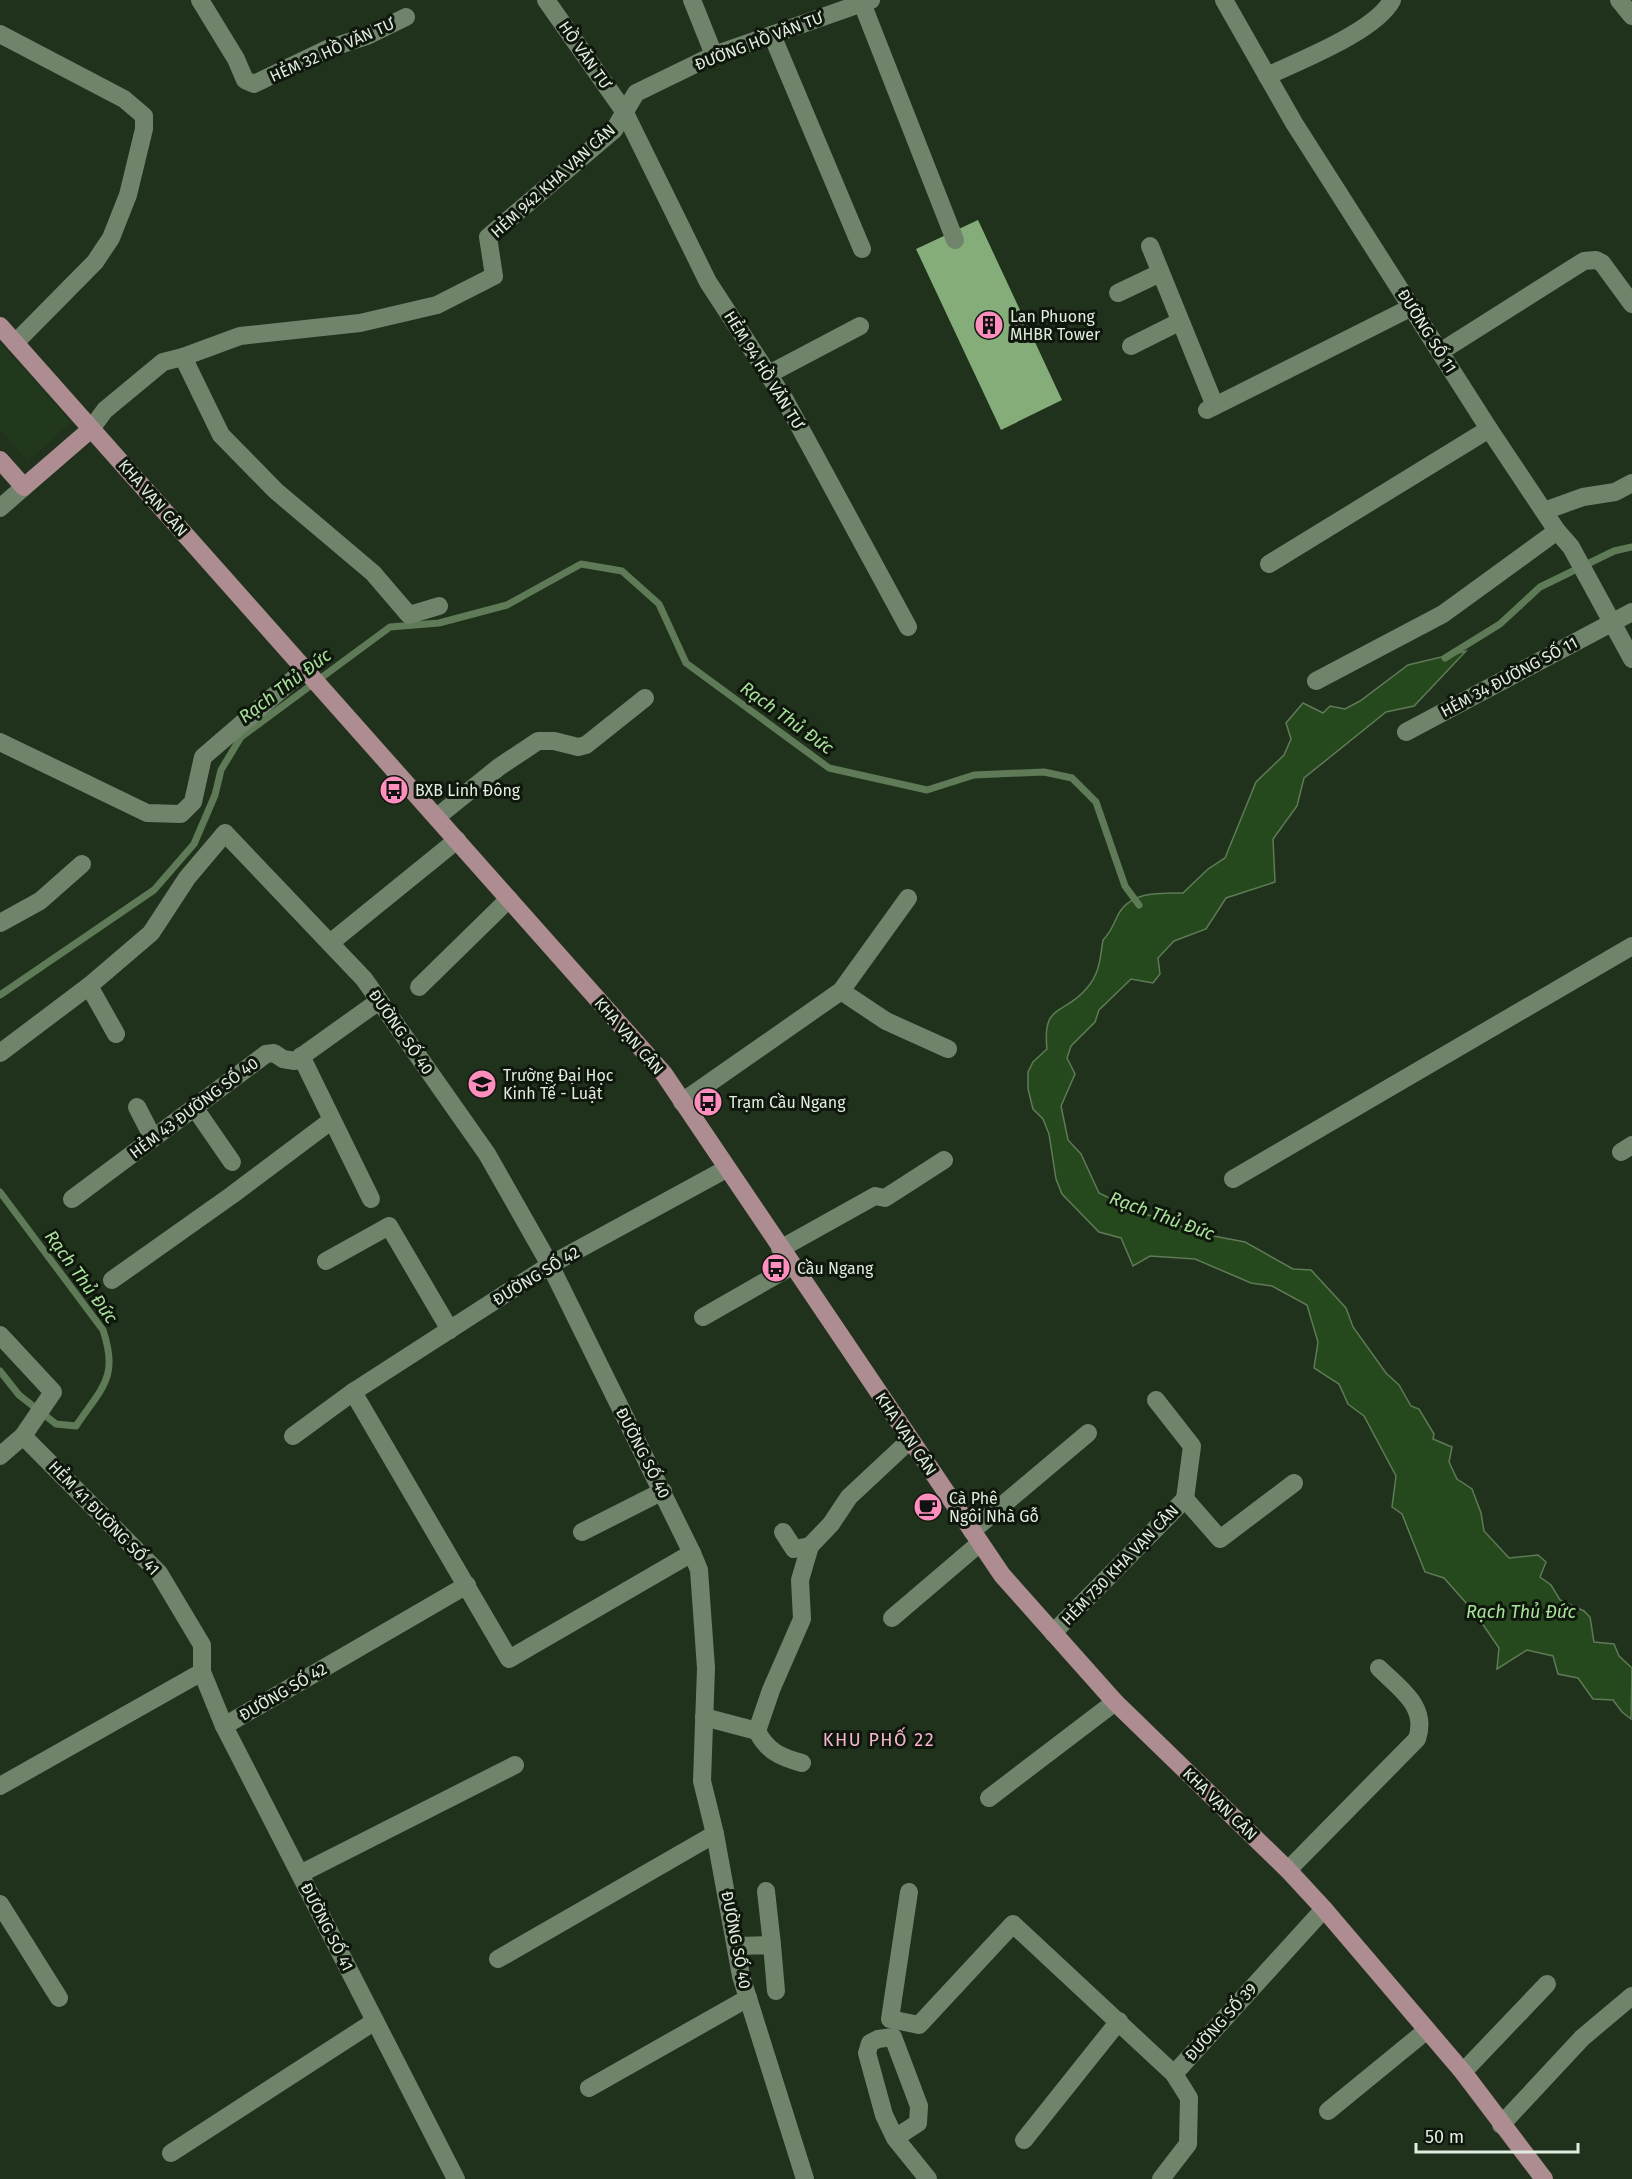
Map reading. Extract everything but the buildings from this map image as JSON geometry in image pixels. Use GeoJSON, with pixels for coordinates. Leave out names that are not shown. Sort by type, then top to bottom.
{"type":"FeatureCollection","features":[{"type":"Feature","properties":{"kind":"main road","name":"KHA VẠN CÂN"},"geometry":{"type":"LineString","coordinates":[[0,326],[664,1074],[1002,1575],[1115,1702],[1288,1870],[1324,1909],[1463,2072],[1544,2179]]}},
{"type":"Feature","properties":{"kind":"main road"},"geometry":{"type":"LineString","coordinates":[[0,460],[24,487],[91,429]]}},
{"type":"Feature","properties":{"kind":"street","name":"HẺM 32 HỒ VĂN TƯ"},"geometry":{"type":"LineString","coordinates":[[200,0],[236,59],[245,80],[254,84],[327,49],[368,36],[406,17]]}},
{"type":"Feature","properties":{"kind":"street","name":"HỒ VĂN TƯ"},"geometry":{"type":"LineString","coordinates":[[546,0],[624,111]]}},
{"type":"Feature","properties":{"kind":"street"},"geometry":{"type":"LineString","coordinates":[[692,0],[714,55]]}},
{"type":"Feature","properties":{"kind":"street","name":"ĐƯỜNG SỐ 11"},"geometry":{"type":"LineString","coordinates":[[1224,0],[1294,123],[1489,429],[1557,531],[1571,548],[1632,660]]}},
{"type":"Feature","properties":{"kind":"street"},"geometry":{"type":"LineString","coordinates":[[1267,76],[1348,38],[1388,8],[1392,0]]}},
{"type":"Feature","properties":{"kind":"street"},"geometry":{"type":"LineString","coordinates":[[1620,0],[1632,16]]}},
{"type":"Feature","properties":{"kind":"street","name":"ĐƯỜNG HỒ VĂN TƯ"},"geometry":{"type":"LineString","coordinates":[[624,111],[636,93],[714,55],[857,3]]}},
{"type":"Feature","properties":{"kind":"street"},"geometry":{"type":"LineString","coordinates":[[857,3],[955,240]]}},
{"type":"Feature","properties":{"kind":"street"},"geometry":{"type":"LineString","coordinates":[[0,34],[124,99],[144,116],[144,129],[128,195],[111,238],[95,262],[15,342]]}},
{"type":"Feature","properties":{"kind":"street"},"geometry":{"type":"LineString","coordinates":[[772,35],[862,249]]}},
{"type":"Feature","properties":{"kind":"street","name":"HẺM 942 KHA VẠN CÂN"},"geometry":{"type":"LineString","coordinates":[[91,429],[105,410],[163,362],[240,336],[360,323],[437,305],[494,276],[488,237],[614,130],[624,111]]}},
{"type":"Feature","properties":{"kind":"street","name":"HẺM 94 HỒ VĂN TƯ"},"geometry":{"type":"LineString","coordinates":[[624,111],[708,282],[785,400],[908,627]]}},
{"type":"Feature","properties":{"kind":"street"},"geometry":{"type":"LineString","coordinates":[[1150,246],[1211,408],[1412,307]]}},
{"type":"Feature","properties":{"kind":"street"},"geometry":{"type":"LineString","coordinates":[[1440,352],[1584,261],[1596,260],[1602,263],[1632,304]]}},
{"type":"Feature","properties":{"kind":"street"},"geometry":{"type":"LineString","coordinates":[[1118,293],[1160,273]]}},
{"type":"Feature","properties":{"kind":"street"},"geometry":{"type":"LineString","coordinates":[[1131,346],[1179,322]]}},
{"type":"Feature","properties":{"kind":"street"},"geometry":{"type":"LineString","coordinates":[[769,374],[860,326]]}},
{"type":"Feature","properties":{"kind":"street"},"geometry":{"type":"LineString","coordinates":[[183,357],[221,435],[276,491],[373,573],[409,615],[440,606]]}},
{"type":"Feature","properties":{"kind":"street"},"geometry":{"type":"LineString","coordinates":[[1269,564],[1489,429]]}},
{"type":"Feature","properties":{"kind":"street"},"geometry":{"type":"LineString","coordinates":[[1544,511],[1583,497],[1615,492],[1632,483]]}},
{"type":"Feature","properties":{"kind":"street"},"geometry":{"type":"LineString","coordinates":[[0,508],[24,487]]}},
{"type":"Feature","properties":{"kind":"street"},"geometry":{"type":"LineString","coordinates":[[1316,681],[1443,614],[1557,531]]}},
{"type":"Feature","properties":{"kind":"street","name":"HẺM 34 ĐƯỜNG SỐ 11"},"geometry":{"type":"LineString","coordinates":[[1406,732],[1610,619],[1632,612]]}},
{"type":"Feature","properties":{"kind":"street"},"geometry":{"type":"LineString","coordinates":[[0,742],[147,813],[181,814],[188,810],[193,802],[203,757],[304,670]]}},
{"type":"Feature","properties":{"kind":"street"},"geometry":{"type":"LineString","coordinates":[[436,817],[499,767],[538,741],[554,741],[578,747],[586,745],[645,698]]}},
{"type":"Feature","properties":{"kind":"street","name":"ĐƯỜNG SỐ 40"},"geometry":{"type":"LineString","coordinates":[[89,986],[151,933],[187,878],[225,833],[364,979],[487,1154],[550,1265],[663,1491],[699,1570],[706,1668],[702,1781],[715,1834],[735,1946],[748,1998],[805,2179]]}},
{"type":"Feature","properties":{"kind":"street"},"geometry":{"type":"LineString","coordinates":[[330,943],[457,840]]}},
{"type":"Feature","properties":{"kind":"street"},"geometry":{"type":"LineString","coordinates":[[0,923],[40,901],[82,864]]}},
{"type":"Feature","properties":{"kind":"street"},"geometry":{"type":"LineString","coordinates":[[682,1102],[841,991],[908,898]]}},
{"type":"Feature","properties":{"kind":"street"},"geometry":{"type":"LineString","coordinates":[[419,987],[509,899]]}},
{"type":"Feature","properties":{"kind":"street"},"geometry":{"type":"LineString","coordinates":[[1233,1179],[1632,946]]}},
{"type":"Feature","properties":{"kind":"street"},"geometry":{"type":"LineString","coordinates":[[0,1053],[89,986],[116,1034]]}},
{"type":"Feature","properties":{"kind":"street"},"geometry":{"type":"LineString","coordinates":[[841,991],[886,1021],[948,1049]]}},
{"type":"Feature","properties":{"kind":"street"},"geometry":{"type":"LineString","coordinates":[[371,1199],[301,1056],[379,1001]]}},
{"type":"Feature","properties":{"kind":"street","name":"HẺM 43 ĐƯỜNG SỐ 40"},"geometry":{"type":"LineString","coordinates":[[72,1199],[266,1054],[274,1053],[289,1061],[301,1056]]}},
{"type":"Feature","properties":{"kind":"street"},"geometry":{"type":"LineString","coordinates":[[137,1107],[153,1138]]}},
{"type":"Feature","properties":{"kind":"street"},"geometry":{"type":"LineString","coordinates":[[194,1107],[232,1162]]}},
{"type":"Feature","properties":{"kind":"street"},"geometry":{"type":"LineString","coordinates":[[112,1280],[232,1195],[332,1120]]}},
{"type":"Feature","properties":{"kind":"street"},"geometry":{"type":"LineString","coordinates":[[780,1249],[875,1196],[885,1198],[944,1160]]}},
{"type":"Feature","properties":{"kind":"street","name":"ĐƯỜNG SỐ 42"},"geometry":{"type":"LineString","coordinates":[[293,1436],[353,1392],[550,1265],[726,1169]]}},
{"type":"Feature","properties":{"kind":"street"},"geometry":{"type":"LineString","coordinates":[[326,1261],[389,1226],[450,1330]]}},
{"type":"Feature","properties":{"kind":"street"},"geometry":{"type":"LineString","coordinates":[[703,1317],[792,1266]]}},
{"type":"Feature","properties":{"kind":"street"},"geometry":{"type":"LineString","coordinates":[[0,1335],[53,1392],[23,1436],[0,1456]]}},
{"type":"Feature","properties":{"kind":"street"},"geometry":{"type":"LineString","coordinates":[[353,1392],[509,1659],[692,1553]]}},
{"type":"Feature","properties":{"kind":"street"},"geometry":{"type":"LineString","coordinates":[[1156,1400],[1192,1446],[1185,1499]]}},
{"type":"Feature","properties":{"kind":"street"},"geometry":{"type":"LineString","coordinates":[[892,1618],[1088,1433]]}},
{"type":"Feature","properties":{"kind":"street","name":"HẺM 41 ĐƯỜNG SỐ 41"},"geometry":{"type":"LineString","coordinates":[[23,1436],[159,1573],[202,1645],[202,1672]]}},
{"type":"Feature","properties":{"kind":"street"},"geometry":{"type":"LineString","coordinates":[[802,1763],[772,1752],[765,1746],[757,1731],[771,1690],[802,1619],[800,1580],[810,1546],[831,1524],[849,1497],[910,1440]]}},
{"type":"Feature","properties":{"kind":"street","name":"HẺM 730 KHA VẠN CÂN"},"geometry":{"type":"LineString","coordinates":[[1053,1633],[1185,1499],[1220,1539],[1294,1483]]}},
{"type":"Feature","properties":{"kind":"street"},"geometry":{"type":"LineString","coordinates":[[582,1532],[663,1491]]}},
{"type":"Feature","properties":{"kind":"street"},"geometry":{"type":"LineString","coordinates":[[783,1532],[794,1550],[810,1546]]}},
{"type":"Feature","properties":{"kind":"street","name":"ĐƯỜNG SỐ 42"},"geometry":{"type":"LineString","coordinates":[[224,1726],[467,1585]]}},
{"type":"Feature","properties":{"kind":"street"},"geometry":{"type":"LineString","coordinates":[[1288,1870],[1417,1739],[1421,1727],[1420,1714],[1414,1703],[1379,1668]]}},
{"type":"Feature","properties":{"kind":"street"},"geometry":{"type":"LineString","coordinates":[[0,1786],[202,1672]]}},
{"type":"Feature","properties":{"kind":"street","name":"ĐƯỜNG SỐ 41"},"geometry":{"type":"LineString","coordinates":[[202,1672],[224,1726],[456,2179]]}},
{"type":"Feature","properties":{"kind":"street"},"geometry":{"type":"LineString","coordinates":[[989,1798],[1115,1702]]}},
{"type":"Feature","properties":{"kind":"street"},"geometry":{"type":"LineString","coordinates":[[704,1717],[757,1731]]}},
{"type":"Feature","properties":{"kind":"street"},"geometry":{"type":"LineString","coordinates":[[300,1874],[516,1765]]}},
{"type":"Feature","properties":{"kind":"street"},"geometry":{"type":"LineString","coordinates":[[498,1959],[715,1834]]}},
{"type":"Feature","properties":{"kind":"street"},"geometry":{"type":"LineString","coordinates":[[766,1891],[776,1991]]}},
{"type":"Feature","properties":{"kind":"street"},"geometry":{"type":"LineString","coordinates":[[909,1892],[890,2019],[919,2025],[1013,1924],[1174,2074]]}},
{"type":"Feature","properties":{"kind":"street"},"geometry":{"type":"LineString","coordinates":[[0,1904],[59,1998]]}},
{"type":"Feature","properties":{"kind":"street","name":"ĐƯỜNG SỐ 39"},"geometry":{"type":"LineString","coordinates":[[1161,2179],[1188,2144],[1189,2098],[1174,2074],[1324,1909]]}},
{"type":"Feature","properties":{"kind":"street"},"geometry":{"type":"LineString","coordinates":[[735,1946],[772,1945]]}},
{"type":"Feature","properties":{"kind":"street"},"geometry":{"type":"LineString","coordinates":[[1463,2072],[1547,1984]]}},
{"type":"Feature","properties":{"kind":"street"},"geometry":{"type":"LineString","coordinates":[[1501,2125],[1582,2038],[1632,1996]]}},
{"type":"Feature","properties":{"kind":"street"},"geometry":{"type":"LineString","coordinates":[[589,2088],[748,1998]]}},
{"type":"Feature","properties":{"kind":"street"},"geometry":{"type":"LineString","coordinates":[[171,2153],[375,2021]]}},
{"type":"Feature","properties":{"kind":"street"},"geometry":{"type":"LineString","coordinates":[[1024,2140],[1119,2021]]}},
{"type":"Feature","properties":{"kind":"street"},"geometry":{"type":"LineString","coordinates":[[1328,2111],[1427,2030]]}},
{"type":"Feature","properties":{"kind":"street"},"geometry":{"type":"LineString","coordinates":[[895,2138],[918,2122],[919,2106],[893,2037],[878,2039],[870,2043],[867,2053],[884,2115],[895,2138],[928,2179]]}},
{"type":"Feature","properties":{"kind":"shaded area"},"geometry":{"type":"Polygon","coordinates":[[[0,343],[71,422],[28,461],[0,430],[0,343]]]}},
{"type":"Feature","properties":{"kind":"water","name":"Rạch Thủ Đức"},"geometry":{"type":"Polygon","coordinates":[[[1466,651],[1414,706],[1386,712],[1304,778],[1297,806],[1273,839],[1275,882],[1226,898],[1206,929],[1174,941],[1158,958],[1160,974],[1153,983],[1131,979],[1099,1010],[1095,1022],[1071,1046],[1067,1058],[1075,1074],[1061,1106],[1068,1140],[1081,1154],[1099,1193],[1134,1210],[1203,1234],[1245,1242],[1293,1269],[1311,1270],[1346,1308],[1353,1327],[1386,1373],[1399,1385],[1411,1406],[1419,1409],[1434,1434],[1433,1439],[1452,1447],[1449,1462],[1457,1479],[1472,1489],[1481,1513],[1484,1531],[1509,1558],[1538,1555],[1546,1562],[1540,1577],[1551,1585],[1560,1600],[1584,1611],[1590,1617],[1594,1642],[1614,1644],[1619,1656],[1632,1668],[1631,1719],[1613,1700],[1593,1699],[1578,1678],[1558,1674],[1553,1656],[1527,1650],[1497,1669],[1499,1648],[1475,1613],[1444,1578],[1425,1572],[1402,1514],[1392,1507],[1396,1476],[1364,1416],[1348,1404],[1339,1384],[1314,1368],[1318,1342],[1307,1305],[1272,1286],[1251,1283],[1195,1259],[1150,1256],[1133,1266],[1121,1238],[1099,1232],[1062,1194],[1056,1179],[1049,1134],[1043,1119],[1033,1109],[1028,1089],[1028,1072],[1033,1062],[1047,1049],[1046,1034],[1051,1016],[1078,997],[1095,977],[1103,940],[1122,909],[1129,902],[1146,895],[1183,893],[1208,869],[1225,858],[1256,782],[1284,755],[1291,739],[1286,723],[1303,703],[1323,713],[1330,706],[1345,709],[1360,701],[1408,665],[1466,651]]]}},
{"type":"Feature","properties":{"kind":"waterway"},"geometry":{"type":"LineString","coordinates":[[1445,658],[1500,624],[1540,587],[1614,551],[1632,547]]}},
{"type":"Feature","properties":{"kind":"waterway","name":"Rạch Thủ Đức"},"geometry":{"type":"LineString","coordinates":[[0,995],[154,890],[194,844],[215,795],[221,770],[241,737],[390,627],[439,623],[507,605],[581,564],[622,571],[659,604],[686,663],[829,768],[927,790],[974,775],[1044,772],[1072,778],[1096,802],[1125,886],[1139,905]]}},
{"type":"Feature","properties":{"kind":"waterway","name":"Rạch Thủ Đức"},"geometry":{"type":"LineString","coordinates":[[0,1192],[103,1330],[109,1360],[105,1381],[76,1426],[56,1424],[19,1395],[0,1371]]}},
{"type":"Feature","properties":{"kind":"place","name":"Lan Phuong MHBR Tower"},"geometry":{"type":"Point","coordinates":[989,325]}},
{"type":"Feature","properties":{"kind":"place","name":"BXB Linh Đông"},"geometry":{"type":"Point","coordinates":[394,790]}},
{"type":"Feature","properties":{"kind":"place","name":"Trường Đại Học Kinh Tế - Luật"},"geometry":{"type":"Point","coordinates":[482,1084]}},
{"type":"Feature","properties":{"kind":"place","name":"Trạm Cầu Ngang"},"geometry":{"type":"Point","coordinates":[708,1102]}},
{"type":"Feature","properties":{"kind":"place","name":"Cầu Ngang"},"geometry":{"type":"Point","coordinates":[776,1268]}},
{"type":"Feature","properties":{"kind":"place","name":"Cà Phê Ngôi Nhà Gỗ"},"geometry":{"type":"Point","coordinates":[928,1507]}},
{"type":"Feature","properties":{"kind":"district","name":"KHU PHỐ 22"},"geometry":{"type":"Point","coordinates":[879,1740]}}]}
